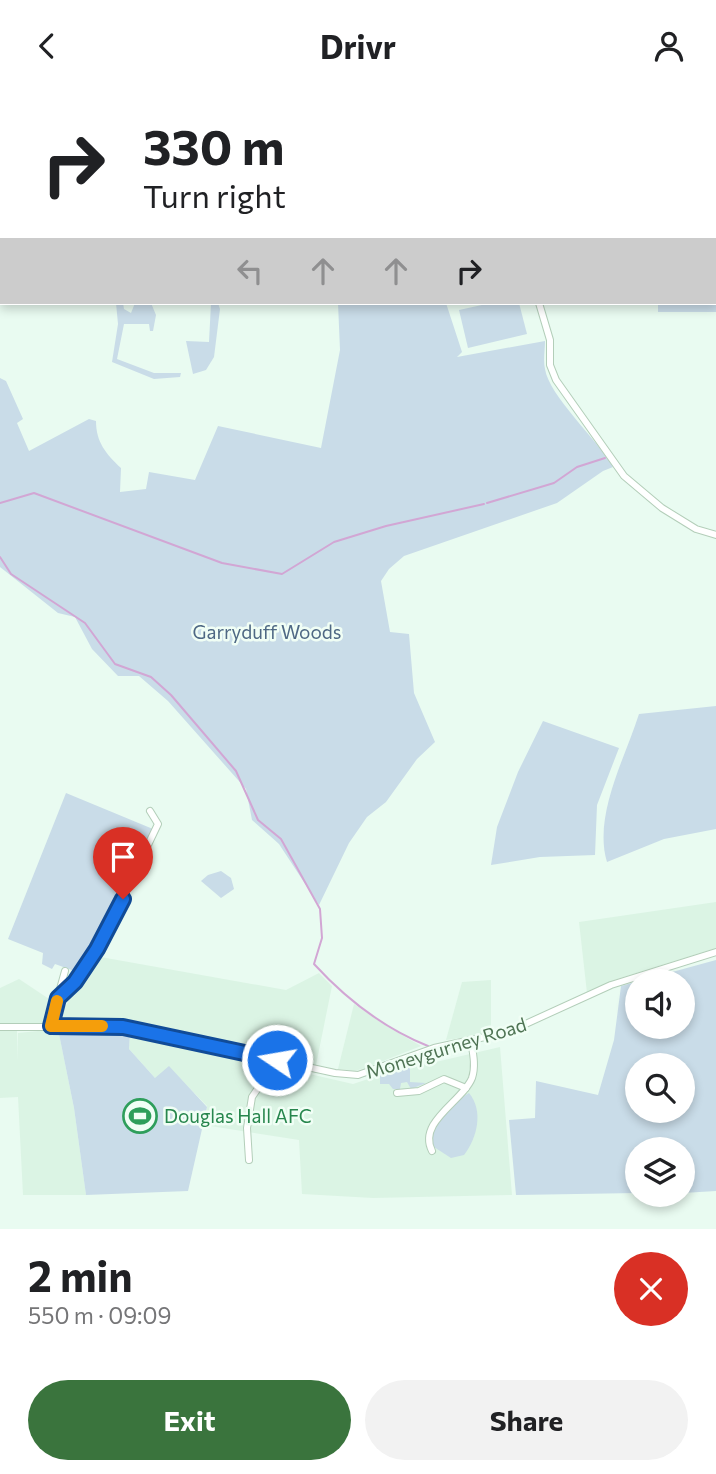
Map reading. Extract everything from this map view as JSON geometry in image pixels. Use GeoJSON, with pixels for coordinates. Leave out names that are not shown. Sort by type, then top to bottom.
{"type":"FeatureCollection","features":[{"type":"Feature","properties":{"kind":"street"},"geometry":{"type":"LineString","coordinates":[[540,305],[550,340],[550,365],[556,380],[564,396],[590,425],[624,477],[662,509],[696,529],[716,535]]}},
{"type":"Feature","properties":{"kind":"street"},"geometry":{"type":"LineString","coordinates":[[58,998],[75,982],[97,949],[130,887],[157,830],[158,824],[150,811]]}},
{"type":"Feature","properties":{"kind":"street","name":"Moneygurney Road"},"geometry":{"type":"LineString","coordinates":[[0,1027],[123,1027],[335,1073],[358,1075],[434,1048],[508,1032],[619,982],[716,952]]}},
{"type":"Feature","properties":{"kind":"street"},"geometry":{"type":"LineString","coordinates":[[51,1026],[65,971]]}},
{"type":"Feature","properties":{"kind":"street"},"geometry":{"type":"LineString","coordinates":[[432,1151],[429,1138],[432,1128],[466,1088],[474,1067],[471,1041]]}},
{"type":"Feature","properties":{"kind":"street"},"geometry":{"type":"LineString","coordinates":[[249,1160],[247,1128],[252,1097],[277,1060]]}},
{"type":"Feature","properties":{"kind":"street"},"geometry":{"type":"LineString","coordinates":[[405,1084],[401,1093],[419,1091],[444,1079],[466,1088]]}},
{"type":"Feature","properties":{"kind":"shaded area"},"geometry":{"type":"Polygon","coordinates":[[[716,902],[716,948],[649,969],[625,969],[625,977],[587,993],[579,922],[716,902]]]}},
{"type":"Feature","properties":{"kind":"shaded area"},"geometry":{"type":"Polygon","coordinates":[[[95,956],[286,990],[319,973],[332,986],[316,1065],[143,1028],[56,1022],[95,956]]]}},
{"type":"Feature","properties":{"kind":"shaded area"},"geometry":{"type":"Polygon","coordinates":[[[19,979],[52,1001],[49,1023],[0,1024],[0,988],[19,979]]]}},
{"type":"Feature","properties":{"kind":"shaded area"},"geometry":{"type":"Polygon","coordinates":[[[491,980],[491,1034],[446,1040],[462,982],[491,980]]]}},
{"type":"Feature","properties":{"kind":"shaded area"},"geometry":{"type":"Polygon","coordinates":[[[354,1004],[421,1046],[355,1071],[338,1069],[354,1004]]]}},
{"type":"Feature","properties":{"kind":"shaded area"},"geometry":{"type":"Polygon","coordinates":[[[58,1029],[74,1108],[86,1195],[23,1195],[18,1097],[0,1098],[0,1030],[17,1031],[18,1061],[18,1033],[58,1029]]]}},
{"type":"Feature","properties":{"kind":"shaded area"},"geometry":{"type":"Polygon","coordinates":[[[130,1033],[353,1084],[380,1075],[500,1047],[512,1195],[373,1198],[302,1194],[299,1140],[204,1125],[207,1106],[169,1067],[156,1079],[129,1049],[130,1033]]]}},
{"type":"Feature","properties":{"kind":"green space"},"geometry":{"type":"Polygon","coordinates":[[[116,305],[123,305],[124,309],[131,313],[134,305],[152,305],[156,315],[153,331],[150,331],[149,324],[124,324],[117,359],[154,373],[181,373],[180,377],[154,379],[112,362],[118,324],[116,305]]]}},
{"type":"Feature","properties":{"kind":"green space"},"geometry":{"type":"Polygon","coordinates":[[[211,305],[219,305],[214,357],[206,370],[193,374],[186,341],[209,342],[211,305]]]}},
{"type":"Feature","properties":{"kind":"green space","name":"Garryduff Woods"},"geometry":{"type":"Polygon","coordinates":[[[338,305],[447,305],[462,352],[457,357],[545,341],[544,366],[548,380],[564,405],[613,467],[557,503],[404,556],[389,569],[381,581],[390,632],[409,634],[414,693],[435,742],[417,759],[386,802],[367,817],[349,843],[319,905],[279,844],[252,820],[246,789],[168,701],[139,676],[118,676],[92,649],[75,617],[58,613],[0,567],[0,378],[6,381],[23,419],[17,423],[29,451],[89,419],[96,421],[103,447],[121,468],[120,492],[146,489],[149,472],[195,480],[218,426],[321,448],[340,350],[338,305]]]}},
{"type":"Feature","properties":{"kind":"green space"},"geometry":{"type":"Polygon","coordinates":[[[482,305],[520,305],[527,334],[468,348],[459,310],[482,305]]]}},
{"type":"Feature","properties":{"kind":"green space"},"geometry":{"type":"Polygon","coordinates":[[[658,305],[716,305],[716,312],[658,312],[658,305]]]}},
{"type":"Feature","properties":{"kind":"green space"},"geometry":{"type":"Polygon","coordinates":[[[716,706],[716,829],[664,839],[607,862],[604,826],[607,807],[639,714],[716,706]]]}},
{"type":"Feature","properties":{"kind":"green space"},"geometry":{"type":"Polygon","coordinates":[[[543,721],[619,748],[597,805],[595,855],[540,857],[491,865],[497,827],[518,772],[543,721]]]}},
{"type":"Feature","properties":{"kind":"green space"},"geometry":{"type":"Polygon","coordinates":[[[66,793],[153,829],[99,941],[77,972],[55,964],[52,969],[42,964],[43,953],[8,939],[66,793]]]}},
{"type":"Feature","properties":{"kind":"green space"},"geometry":{"type":"Polygon","coordinates":[[[221,871],[231,878],[234,889],[221,898],[201,881],[208,875],[221,871]]]}},
{"type":"Feature","properties":{"kind":"green space"},"geometry":{"type":"Polygon","coordinates":[[[716,960],[716,1191],[695,1192],[695,1137],[625,1137],[625,1193],[516,1195],[509,1120],[535,1118],[536,1081],[598,1095],[614,1040],[621,986],[625,985],[625,1039],[695,1039],[695,969],[683,969],[716,960]]]}},
{"type":"Feature","properties":{"kind":"green space","name":"Douglas Hall AFC"},"geometry":{"type":"Polygon","coordinates":[[[58,1029],[116,1029],[130,1033],[129,1049],[155,1078],[169,1066],[207,1107],[188,1191],[86,1195],[74,1108],[58,1029]]]}},
{"type":"Feature","properties":{"kind":"green space"},"geometry":{"type":"Polygon","coordinates":[[[410,1064],[410,1082],[426,1083],[411,1089],[407,1082],[401,1083],[400,1089],[393,1089],[389,1084],[380,1084],[380,1074],[410,1064]]]}},
{"type":"Feature","properties":{"kind":"green space"},"geometry":{"type":"Polygon","coordinates":[[[469,1093],[476,1108],[475,1133],[464,1155],[451,1158],[434,1147],[433,1131],[442,1116],[469,1093]]]}},
{"type":"Feature","properties":{"kind":"waterway"},"geometry":{"type":"LineString","coordinates":[[487,503],[554,483],[577,467],[605,458]]}},
{"type":"Feature","properties":{"kind":"waterway"},"geometry":{"type":"LineString","coordinates":[[0,503],[34,493],[222,563],[282,574],[334,542],[386,526],[484,504]]}},
{"type":"Feature","properties":{"kind":"waterway"},"geometry":{"type":"LineString","coordinates":[[0,557],[11,574],[85,623],[115,664],[151,677],[171,695],[236,771],[258,820],[281,839],[320,909],[322,938],[314,964],[366,1012],[396,1031],[428,1046]]}},
{"type":"Feature","properties":{"kind":"slow traffic"},"geometry":{"type":"LineString","coordinates":[[57,1001],[51,1026],[102,1026]]}},
{"type":"Feature","properties":{"kind":"place","name":"Douglas Hall AFC"},"geometry":{"type":"Point","coordinates":[140,1116]}},
{"type":"Feature","properties":{"kind":"route"},"geometry":{"type":"LineString","coordinates":[[123,899],[97,949],[75,982],[58,998],[51,1026],[123,1027],[277,1060]]}}]}
